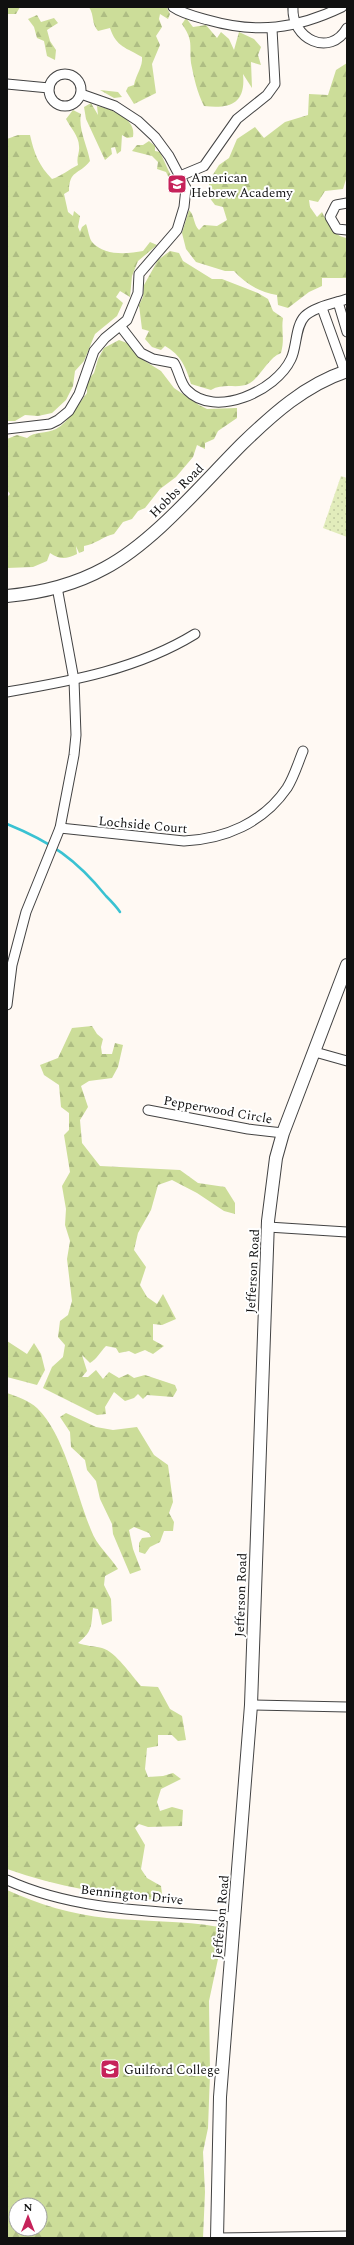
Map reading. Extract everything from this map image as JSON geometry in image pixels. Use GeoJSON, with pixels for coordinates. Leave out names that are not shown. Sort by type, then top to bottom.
{"type":"FeatureCollection","features":[{"type":"Feature","properties":{"kind":"street"},"geometry":{"type":"LineString","coordinates":[[173,7],[200,18],[228,26],[272,29],[295,25],[342,7]]}},
{"type":"Feature","properties":{"kind":"street"},"geometry":{"type":"LineString","coordinates":[[293,7],[295,25],[300,33],[308,39],[318,42],[328,42],[338,38],[347,28]]}},
{"type":"Feature","properties":{"kind":"street"},"geometry":{"type":"LineString","coordinates":[[180,176],[204,166],[237,119],[267,95],[275,84],[272,29]]}},
{"type":"Feature","properties":{"kind":"street"},"geometry":{"type":"LineString","coordinates":[[69,75],[78,81],[81,94],[75,102],[62,106],[51,98],[50,88],[51,83],[59,76],[69,75]]}},
{"type":"Feature","properties":{"kind":"street"},"geometry":{"type":"LineString","coordinates":[[7,84],[50,88]]}},
{"type":"Feature","properties":{"kind":"street"},"geometry":{"type":"LineString","coordinates":[[7,429],[45,425],[64,416],[79,394],[94,351],[105,338],[121,327],[132,312],[138,293],[139,274],[151,259],[168,243],[181,220],[186,188],[169,156],[155,137],[138,121],[115,106],[81,94]]}},
{"type":"Feature","properties":{"kind":"street"},"geometry":{"type":"LineString","coordinates":[[347,203],[336,205],[330,217],[337,229],[347,230]]}},
{"type":"Feature","properties":{"kind":"street"},"geometry":{"type":"LineString","coordinates":[[121,327],[141,353],[153,359],[174,363],[183,385],[192,394],[207,400],[226,401],[257,393],[274,381],[291,359],[302,320],[309,313],[343,301],[347,332]]}},
{"type":"Feature","properties":{"kind":"street"},"geometry":{"type":"LineString","coordinates":[[322,308],[346,371]]}},
{"type":"Feature","properties":{"kind":"street","name":"Hobbs Road"},"geometry":{"type":"LineString","coordinates":[[7,596],[57,587],[105,568],[144,541],[273,414],[304,391],[346,371]]}},
{"type":"Feature","properties":{"kind":"street"},"geometry":{"type":"LineString","coordinates":[[7,1005],[10,964],[26,912],[60,828],[74,755],[76,735],[74,680],[57,587]]}},
{"type":"Feature","properties":{"kind":"street"},"geometry":{"type":"LineString","coordinates":[[7,692],[74,680],[147,658],[176,646],[195,634]]}},
{"type":"Feature","properties":{"kind":"street","name":"Lochside Court"},"geometry":{"type":"LineString","coordinates":[[60,828],[184,841],[199,840],[232,832],[250,823],[271,807],[288,787],[303,751]]}},
{"type":"Feature","properties":{"kind":"street","name":"Jefferson Road"},"geometry":{"type":"LineString","coordinates":[[217,2238],[220,2097],[251,1705],[268,1227],[276,1158],[283,1133],[315,1052],[347,964]]}},
{"type":"Feature","properties":{"kind":"street"},"geometry":{"type":"LineString","coordinates":[[315,1052],[347,1061]]}},
{"type":"Feature","properties":{"kind":"street","name":"Pepperwood Circle"},"geometry":{"type":"LineString","coordinates":[[148,1110],[248,1129],[283,1133]]}},
{"type":"Feature","properties":{"kind":"street"},"geometry":{"type":"LineString","coordinates":[[268,1227],[347,1232]]}},
{"type":"Feature","properties":{"kind":"street"},"geometry":{"type":"LineString","coordinates":[[251,1705],[347,1707]]}},
{"type":"Feature","properties":{"kind":"street","name":"Bennington Drive"},"geometry":{"type":"LineString","coordinates":[[7,1880],[25,1888],[58,1898],[108,1908],[234,1917]]}},
{"type":"Feature","properties":{"kind":"street"},"geometry":{"type":"LineString","coordinates":[[217,2238],[347,2236]]}},
{"type":"Feature","properties":{"kind":"green space"},"geometry":{"type":"Polygon","coordinates":[[[7,7],[20,7],[16,14],[7,14],[7,7]]]}},
{"type":"Feature","properties":{"kind":"green space"},"geometry":{"type":"Polygon","coordinates":[[[89,7],[167,8],[170,14],[168,19],[160,14],[159,19],[162,27],[156,36],[160,45],[152,64],[156,93],[134,104],[126,91],[128,87],[134,85],[142,57],[119,43],[112,34],[110,28],[98,31],[94,25],[89,7]]]}},
{"type":"Feature","properties":{"kind":"green space"},"geometry":{"type":"Polygon","coordinates":[[[37,15],[41,22],[54,18],[58,23],[47,30],[50,41],[56,50],[55,60],[47,56],[44,41],[37,38],[34,27],[28,19],[37,15]]]}},
{"type":"Feature","properties":{"kind":"green space"},"geometry":{"type":"Polygon","coordinates":[[[186,18],[193,27],[206,25],[217,38],[221,32],[229,39],[234,50],[239,32],[254,39],[261,47],[258,55],[261,65],[251,62],[252,88],[243,74],[242,92],[239,98],[229,105],[213,107],[204,106],[193,74],[190,39],[182,24],[186,18]]]}},
{"type":"Feature","properties":{"kind":"green space"},"geometry":{"type":"Polygon","coordinates":[[[347,63],[347,176],[343,189],[325,191],[318,202],[309,200],[310,207],[317,217],[322,212],[329,225],[335,232],[342,237],[347,238],[347,278],[322,278],[322,286],[309,292],[288,308],[278,305],[277,295],[264,292],[253,287],[234,271],[225,271],[196,262],[186,249],[182,233],[189,210],[199,230],[204,225],[217,226],[227,220],[223,207],[215,205],[209,197],[209,181],[219,165],[229,158],[237,139],[255,127],[264,138],[285,122],[308,115],[309,94],[328,95],[336,70],[347,63]]]}},
{"type":"Feature","properties":{"kind":"green space"},"geometry":{"type":"Polygon","coordinates":[[[100,90],[118,92],[122,97],[114,98],[100,90]]]}},
{"type":"Feature","properties":{"kind":"green space"},"geometry":{"type":"Polygon","coordinates":[[[91,103],[98,115],[97,106],[116,112],[122,116],[131,125],[133,131],[133,137],[127,138],[122,135],[121,151],[117,154],[115,147],[111,148],[112,154],[105,160],[86,119],[84,107],[91,103]]]}},
{"type":"Feature","properties":{"kind":"green space"},"geometry":{"type":"Polygon","coordinates":[[[73,110],[81,114],[80,120],[82,131],[90,161],[75,173],[69,184],[69,191],[64,194],[68,212],[73,216],[74,211],[80,216],[78,227],[80,232],[82,227],[86,224],[92,242],[97,247],[109,252],[137,252],[143,251],[150,242],[157,245],[138,261],[132,276],[130,297],[120,291],[116,297],[123,303],[117,316],[95,334],[84,361],[75,371],[73,386],[66,400],[52,413],[38,416],[25,415],[15,421],[7,421],[7,139],[18,135],[30,135],[33,148],[40,164],[52,179],[56,178],[78,165],[77,160],[79,142],[66,119],[73,110]]]}},
{"type":"Feature","properties":{"kind":"green space"},"geometry":{"type":"Polygon","coordinates":[[[149,141],[155,146],[155,151],[160,152],[171,176],[169,178],[166,172],[157,169],[158,162],[152,156],[132,151],[137,145],[143,145],[149,141]]]}},
{"type":"Feature","properties":{"kind":"green space"},"geometry":{"type":"Polygon","coordinates":[[[170,251],[179,253],[183,261],[212,279],[222,279],[258,293],[268,299],[273,311],[283,318],[283,343],[281,353],[276,355],[250,383],[241,386],[221,387],[211,390],[191,384],[185,367],[175,353],[165,346],[161,350],[152,347],[145,339],[149,331],[142,329],[139,305],[143,297],[144,285],[158,260],[170,251]]]}},
{"type":"Feature","properties":{"kind":"green space"},"geometry":{"type":"Polygon","coordinates":[[[119,340],[127,343],[140,358],[161,371],[174,388],[199,405],[207,409],[237,408],[237,418],[218,431],[214,439],[205,443],[205,449],[197,445],[193,457],[176,477],[160,489],[145,508],[138,511],[132,519],[123,522],[114,534],[84,546],[84,551],[79,553],[76,546],[77,554],[70,557],[60,558],[50,553],[47,561],[33,567],[7,568],[7,497],[10,494],[7,490],[7,439],[17,435],[27,438],[34,434],[52,431],[61,426],[87,393],[87,381],[94,373],[98,359],[104,348],[119,340]]]}},
{"type":"Feature","properties":{"kind":"green space"},"geometry":{"type":"Polygon","coordinates":[[[341,476],[347,478],[347,537],[323,528],[341,476]]]}},
{"type":"Feature","properties":{"kind":"green space"},"geometry":{"type":"Polygon","coordinates":[[[92,1026],[97,1034],[103,1039],[101,1047],[102,1054],[112,1054],[115,1043],[123,1045],[118,1067],[112,1078],[89,1081],[81,1086],[88,1107],[80,1120],[82,1143],[100,1166],[180,1170],[198,1183],[225,1187],[235,1203],[235,1214],[224,1211],[197,1193],[172,1180],[158,1185],[151,1210],[138,1233],[134,1250],[146,1267],[140,1285],[147,1297],[157,1304],[163,1294],[176,1319],[162,1325],[153,1324],[153,1340],[164,1346],[153,1354],[145,1350],[135,1354],[129,1351],[119,1353],[116,1348],[106,1346],[90,1363],[82,1355],[87,1371],[82,1377],[88,1377],[96,1370],[103,1379],[109,1372],[119,1378],[128,1374],[134,1378],[145,1375],[175,1385],[177,1390],[173,1397],[147,1395],[143,1399],[138,1394],[134,1398],[125,1401],[114,1392],[105,1407],[106,1414],[97,1415],[43,1388],[52,1367],[63,1357],[65,1345],[58,1337],[60,1321],[68,1315],[72,1301],[67,1259],[70,1241],[65,1225],[66,1209],[62,1186],[70,1172],[64,1135],[69,1130],[69,1113],[61,1107],[59,1085],[44,1075],[40,1065],[58,1058],[72,1028],[92,1026]]]}},
{"type":"Feature","properties":{"kind":"green space"},"geometry":{"type":"Polygon","coordinates":[[[7,1341],[27,1354],[34,1343],[41,1354],[45,1370],[37,1385],[7,1377],[7,1341]]]}},
{"type":"Feature","properties":{"kind":"green space"},"geometry":{"type":"Polygon","coordinates":[[[7,1393],[31,1403],[47,1420],[55,1433],[69,1466],[94,1536],[118,1569],[105,1576],[104,1585],[111,1599],[112,1621],[102,1625],[98,1609],[93,1608],[89,1631],[78,1643],[102,1648],[113,1654],[141,1686],[158,1687],[170,1709],[182,1716],[186,1740],[178,1741],[172,1735],[158,1735],[158,1746],[147,1748],[145,1769],[148,1777],[163,1776],[173,1773],[181,1779],[161,1789],[157,1802],[160,1811],[172,1807],[183,1810],[182,1826],[148,1827],[139,1824],[135,1828],[145,1845],[141,1869],[147,1878],[161,1886],[163,1901],[84,1890],[45,1881],[7,1869],[7,1393]]]}},
{"type":"Feature","properties":{"kind":"green space"},"geometry":{"type":"Polygon","coordinates":[[[66,1413],[96,1427],[113,1430],[137,1427],[154,1455],[168,1465],[173,1502],[169,1513],[174,1522],[173,1531],[164,1531],[160,1542],[150,1547],[145,1554],[139,1552],[139,1543],[142,1538],[151,1537],[149,1533],[134,1527],[129,1530],[133,1549],[141,1570],[130,1574],[113,1534],[112,1524],[100,1499],[96,1481],[87,1470],[85,1460],[71,1447],[70,1432],[60,1417],[66,1413]]]}},
{"type":"Feature","properties":{"kind":"green space","name":"Guilford College"},"geometry":{"type":"Polygon","coordinates":[[[7,1890],[43,1904],[69,1912],[94,1917],[191,1923],[219,1927],[218,1959],[209,2001],[210,2074],[208,2128],[203,2152],[205,2192],[203,2238],[7,2238],[7,1890]]]}},
{"type":"Feature","properties":{"kind":"waterway"},"geometry":{"type":"LineString","coordinates":[[7,824],[37,838],[62,853],[95,883],[120,912]]}},
{"type":"Feature","properties":{"kind":"place","name":"American Hebrew Academy"},"geometry":{"type":"Point","coordinates":[177,184]}},
{"type":"Feature","properties":{"kind":"place","name":"Guilford College"},"geometry":{"type":"Point","coordinates":[110,2069]}}]}
